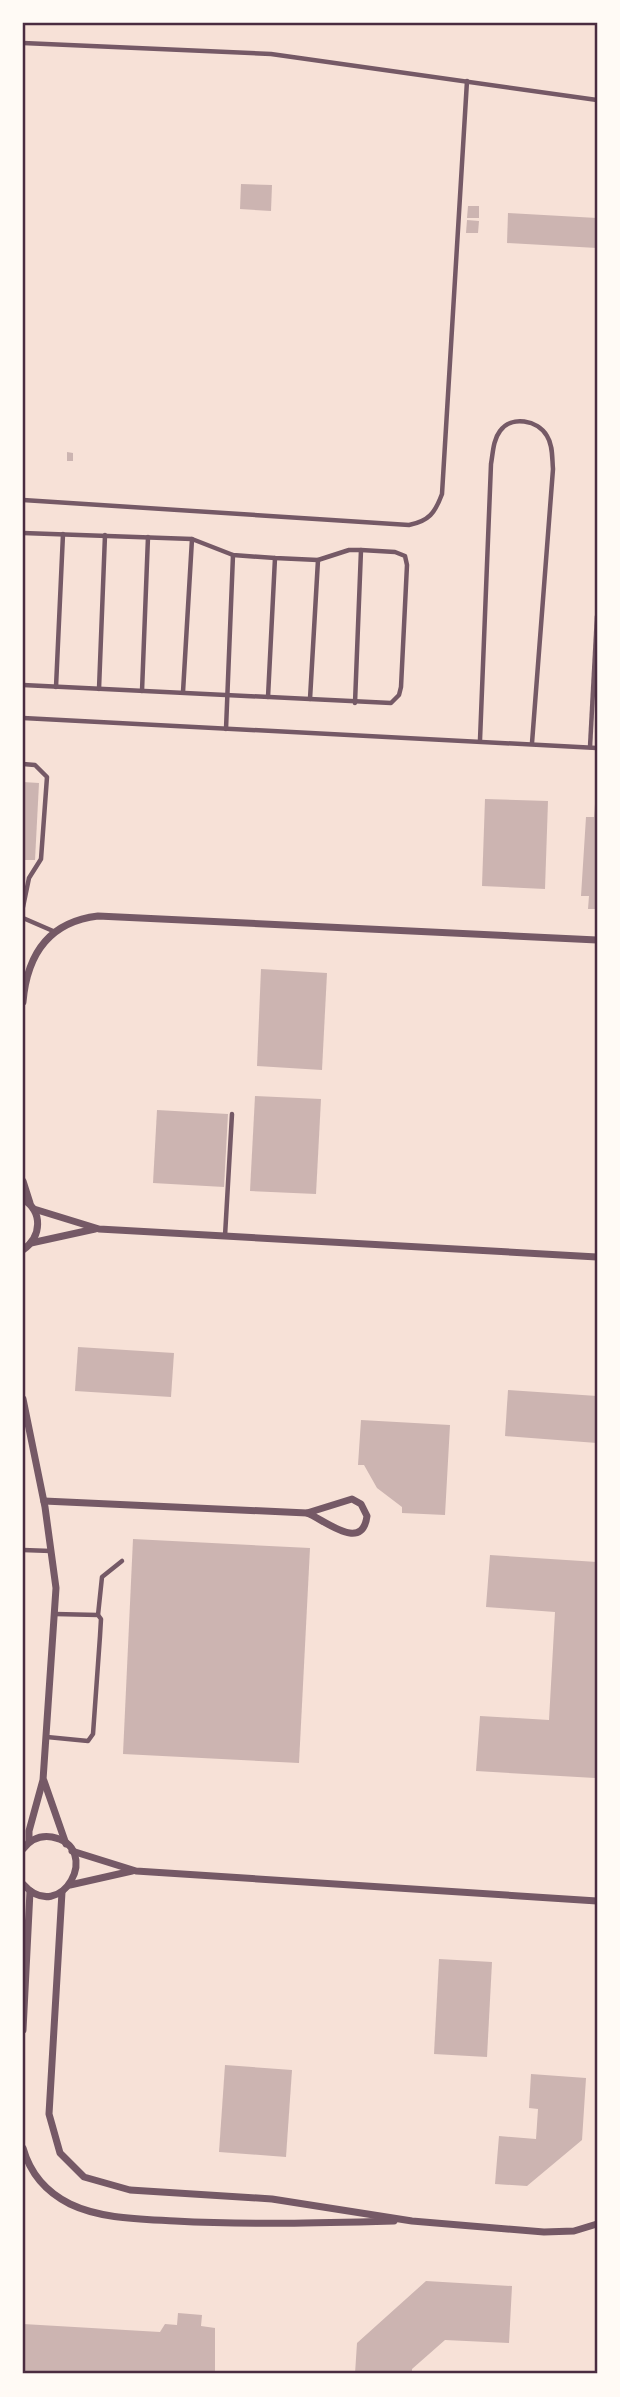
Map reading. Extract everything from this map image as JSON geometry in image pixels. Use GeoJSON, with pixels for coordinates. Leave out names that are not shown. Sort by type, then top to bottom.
{"type":"FeatureCollection","features":[{"type":"Feature","properties":{"kind":"street"},"geometry":{"type":"LineString","coordinates":[[23,1002],[30,962],[53,932],[81,918],[114,915],[597,940]]}},
{"type":"Feature","properties":{"kind":"street"},"geometry":{"type":"LineString","coordinates":[[23,1181],[38,1227],[23,1256]]}},
{"type":"Feature","properties":{"kind":"street"},"geometry":{"type":"LineString","coordinates":[[29,1204],[99,1229],[597,1257]]}},
{"type":"Feature","properties":{"kind":"street"},"geometry":{"type":"LineString","coordinates":[[27,1247],[99,1229]]}},
{"type":"Feature","properties":{"kind":"street"},"geometry":{"type":"LineString","coordinates":[[23,1399],[52,1551],[55,1614],[43,1780],[25,1846]]}},
{"type":"Feature","properties":{"kind":"street"},"geometry":{"type":"LineString","coordinates":[[44,1501],[307,1513],[352,1500],[363,1506],[367,1519],[360,1531],[350,1534],[307,1513]]}},
{"type":"Feature","properties":{"kind":"street"},"geometry":{"type":"LineString","coordinates":[[23,1884],[30,1891],[46,1896],[62,1892],[70,1885],[76,1871],[43,1780]]}},
{"type":"Feature","properties":{"kind":"street"},"geometry":{"type":"LineString","coordinates":[[25,1846],[46,1837],[136,1871]]}},
{"type":"Feature","properties":{"kind":"street"},"geometry":{"type":"LineString","coordinates":[[70,1885],[136,1871],[597,1901]]}},
{"type":"Feature","properties":{"kind":"street"},"geometry":{"type":"LineString","coordinates":[[23,2030],[30,1891]]}},
{"type":"Feature","properties":{"kind":"street"},"geometry":{"type":"LineString","coordinates":[[62,1892],[49,2114],[54,2142],[75,2171],[94,2182],[130,2190],[272,2199],[412,2221],[544,2232],[574,2231],[597,2224]]}},
{"type":"Feature","properties":{"kind":"street"},"geometry":{"type":"LineString","coordinates":[[23,2148],[35,2175],[57,2196],[79,2208],[107,2215],[245,2223],[412,2221]]}},
{"type":"Feature","properties":{"kind":"lane"},"geometry":{"type":"LineString","coordinates":[[23,43],[271,54],[597,100]]}},
{"type":"Feature","properties":{"kind":"lane"},"geometry":{"type":"LineString","coordinates":[[23,500],[409,525],[424,522],[436,511],[442,494],[467,81]]}},
{"type":"Feature","properties":{"kind":"lane"},"geometry":{"type":"LineString","coordinates":[[480,740],[491,464],[500,430],[508,424],[522,421],[537,425],[547,435],[553,469],[532,743]]}},
{"type":"Feature","properties":{"kind":"lane"},"geometry":{"type":"LineString","coordinates":[[23,533],[192,539],[233,555],[275,558],[318,560],[349,550],[395,552],[404,556],[407,565],[399,695],[391,703],[23,685]]}},
{"type":"Feature","properties":{"kind":"lane"},"geometry":{"type":"LineString","coordinates":[[56,687],[63,534]]}},
{"type":"Feature","properties":{"kind":"lane"},"geometry":{"type":"LineString","coordinates":[[99,689],[105,535]]}},
{"type":"Feature","properties":{"kind":"lane"},"geometry":{"type":"LineString","coordinates":[[142,691],[148,537]]}},
{"type":"Feature","properties":{"kind":"lane"},"geometry":{"type":"LineString","coordinates":[[183,692],[192,539]]}},
{"type":"Feature","properties":{"kind":"lane"},"geometry":{"type":"LineString","coordinates":[[355,703],[361,550]]}},
{"type":"Feature","properties":{"kind":"lane"},"geometry":{"type":"LineString","coordinates":[[226,729],[233,555]]}},
{"type":"Feature","properties":{"kind":"lane"},"geometry":{"type":"LineString","coordinates":[[268,697],[275,558]]}},
{"type":"Feature","properties":{"kind":"lane"},"geometry":{"type":"LineString","coordinates":[[310,699],[318,560]]}},
{"type":"Feature","properties":{"kind":"lane"},"geometry":{"type":"LineString","coordinates":[[590,747],[597,616]]}},
{"type":"Feature","properties":{"kind":"lane"},"geometry":{"type":"LineString","coordinates":[[23,718],[597,748]]}},
{"type":"Feature","properties":{"kind":"lane"},"geometry":{"type":"LineString","coordinates":[[23,764],[35,765],[47,777],[41,859],[29,878],[23,907]]}},
{"type":"Feature","properties":{"kind":"lane"},"geometry":{"type":"LineString","coordinates":[[23,918],[53,932]]}},
{"type":"Feature","properties":{"kind":"lane"},"geometry":{"type":"LineString","coordinates":[[225,1236],[232,1114]]}},
{"type":"Feature","properties":{"kind":"lane"},"geometry":{"type":"LineString","coordinates":[[23,1550],[52,1551]]}},
{"type":"Feature","properties":{"kind":"lane"},"geometry":{"type":"LineString","coordinates":[[47,1737],[88,1741],[93,1734],[102,1577],[122,1560]]}},
{"type":"Feature","properties":{"kind":"lane"},"geometry":{"type":"LineString","coordinates":[[55,1614],[98,1615]]}},
{"type":"Feature","properties":{"kind":"building"},"geometry":{"type":"Polygon","coordinates":[[[241,184],[272,185],[271,211],[240,209],[241,184]]]}},
{"type":"Feature","properties":{"kind":"building"},"geometry":{"type":"Polygon","coordinates":[[[468,206],[479,206],[479,218],[467,218],[468,206]]]}},
{"type":"Feature","properties":{"kind":"building"},"geometry":{"type":"Polygon","coordinates":[[[508,213],[597,218],[597,248],[507,243],[508,213]]]}},
{"type":"Feature","properties":{"kind":"building"},"geometry":{"type":"Polygon","coordinates":[[[467,220],[479,221],[478,233],[466,233],[467,220]]]}},
{"type":"Feature","properties":{"kind":"building"},"geometry":{"type":"Polygon","coordinates":[[[67,452],[73,453],[73,461],[67,461],[67,452]]]}},
{"type":"Feature","properties":{"kind":"building"},"geometry":{"type":"Polygon","coordinates":[[[23,782],[39,783],[35,860],[23,860],[23,782]]]}},
{"type":"Feature","properties":{"kind":"building"},"geometry":{"type":"Polygon","coordinates":[[[485,799],[548,801],[545,889],[482,886],[485,799]]]}},
{"type":"Feature","properties":{"kind":"building"},"geometry":{"type":"Polygon","coordinates":[[[595,804],[597,909],[588,909],[589,896],[581,896],[586,817],[594,817],[595,804]]]}},
{"type":"Feature","properties":{"kind":"building"},"geometry":{"type":"Polygon","coordinates":[[[261,969],[327,973],[322,1070],[257,1066],[261,969]]]}},
{"type":"Feature","properties":{"kind":"building"},"geometry":{"type":"Polygon","coordinates":[[[255,1096],[321,1099],[316,1194],[250,1191],[255,1096]]]}},
{"type":"Feature","properties":{"kind":"building"},"geometry":{"type":"Polygon","coordinates":[[[157,1110],[228,1114],[224,1187],[153,1183],[157,1110]]]}},
{"type":"Feature","properties":{"kind":"building"},"geometry":{"type":"Polygon","coordinates":[[[78,1347],[174,1353],[171,1397],[75,1391],[78,1347]]]}},
{"type":"Feature","properties":{"kind":"building"},"geometry":{"type":"Polygon","coordinates":[[[508,1390],[597,1396],[597,1443],[505,1436],[508,1390]]]}},
{"type":"Feature","properties":{"kind":"building"},"geometry":{"type":"Polygon","coordinates":[[[361,1420],[450,1425],[445,1515],[402,1513],[402,1507],[377,1488],[364,1465],[358,1465],[361,1420]]]}},
{"type":"Feature","properties":{"kind":"building"},"geometry":{"type":"Polygon","coordinates":[[[133,1539],[310,1548],[299,1763],[123,1754],[133,1539]]]}},
{"type":"Feature","properties":{"kind":"building"},"geometry":{"type":"Polygon","coordinates":[[[490,1555],[597,1562],[595,1778],[476,1771],[480,1716],[549,1720],[555,1612],[486,1607],[490,1555]]]}},
{"type":"Feature","properties":{"kind":"building"},"geometry":{"type":"Polygon","coordinates":[[[439,1959],[492,1962],[487,2057],[434,2054],[439,1959]]]}},
{"type":"Feature","properties":{"kind":"building"},"geometry":{"type":"Polygon","coordinates":[[[225,2065],[292,2070],[286,2157],[219,2152],[225,2065]]]}},
{"type":"Feature","properties":{"kind":"building"},"geometry":{"type":"Polygon","coordinates":[[[531,2074],[586,2078],[582,2140],[527,2186],[495,2184],[499,2136],[536,2139],[538,2109],[529,2108],[531,2074]]]}},
{"type":"Feature","properties":{"kind":"building"},"geometry":{"type":"Polygon","coordinates":[[[426,2281],[512,2286],[509,2343],[445,2340],[412,2369],[412,2374],[355,2374],[357,2343],[426,2281]]]}},
{"type":"Feature","properties":{"kind":"building"},"geometry":{"type":"Polygon","coordinates":[[[178,2313],[202,2315],[201,2326],[215,2328],[215,2374],[23,2374],[23,2324],[160,2332],[165,2324],[177,2325],[178,2313]]]}}]}
